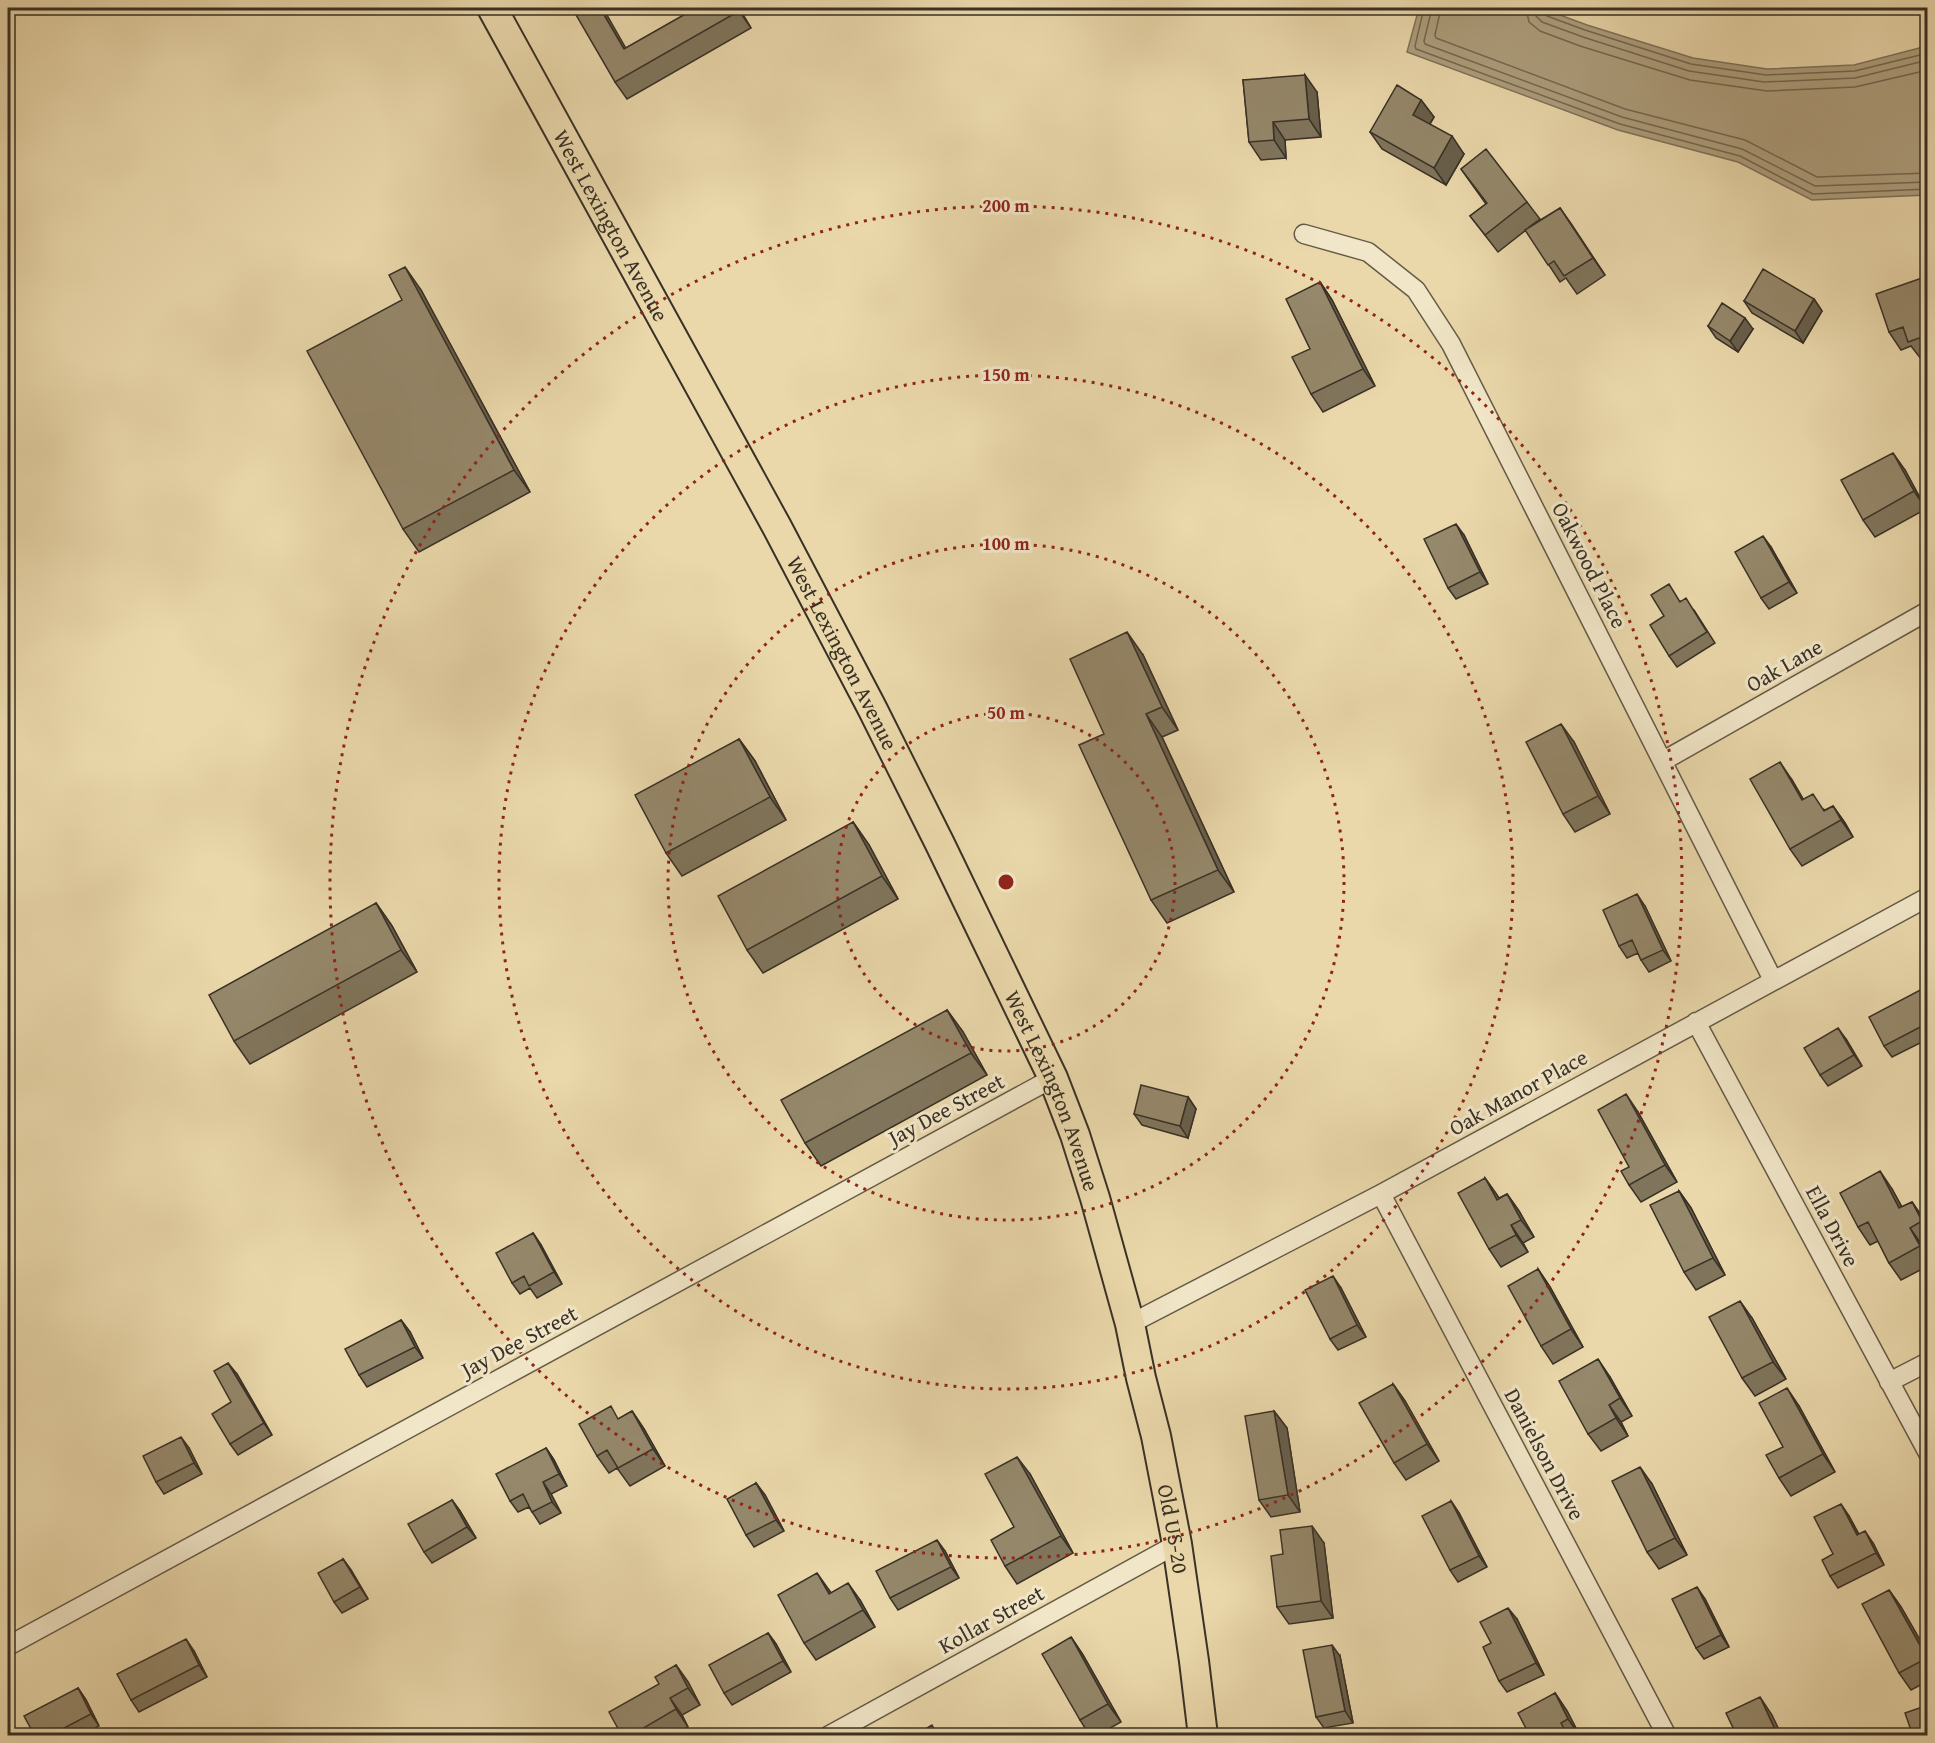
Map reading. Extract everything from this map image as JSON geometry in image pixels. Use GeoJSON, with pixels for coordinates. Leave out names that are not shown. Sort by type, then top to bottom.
{"type":"FeatureCollection","features":[{"type":"Feature","properties":{"kind":"main road","name":"West Lexington Avenue"},"geometry":{"type":"LineString","coordinates":[[492,8],[777,527],[867,698],[940,844],[1053,1078],[1075,1135],[1095,1198],[1130,1324]]}},
{"type":"Feature","properties":{"kind":"main road","name":"Old US-20"},"geometry":{"type":"LineString","coordinates":[[1130,1324],[1156,1436],[1177,1544],[1203,1736]]}},
{"type":"Feature","properties":{"kind":"street","name":"Oakwood Place"},"geometry":{"type":"LineString","coordinates":[[1304,234],[1368,252],[1416,290],[1451,344],[1773,980]]}},
{"type":"Feature","properties":{"kind":"street","name":"Oak Lane"},"geometry":{"type":"LineString","coordinates":[[1663,761],[1928,611]]}},
{"type":"Feature","properties":{"kind":"street","name":"Oak Manor Place"},"geometry":{"type":"LineString","coordinates":[[1130,1324],[1381,1194],[1928,897]]}},
{"type":"Feature","properties":{"kind":"street","name":"Ella Drive"},"geometry":{"type":"LineString","coordinates":[[1696,1022],[1928,1453]]}},
{"type":"Feature","properties":{"kind":"street","name":"Jay Dee Street"},"geometry":{"type":"LineString","coordinates":[[8,1646],[1053,1078]]}},
{"type":"Feature","properties":{"kind":"street","name":"Danielson Drive"},"geometry":{"type":"LineString","coordinates":[[1381,1194],[1667,1736]]}},
{"type":"Feature","properties":{"kind":"street"},"geometry":{"type":"LineString","coordinates":[[1889,1382],[1928,1362]]}},
{"type":"Feature","properties":{"kind":"street","name":"Kollar Street"},"geometry":{"type":"LineString","coordinates":[[828,1736],[1177,1544]]}},
{"type":"Feature","properties":{"kind":"water"},"geometry":{"type":"Polygon","coordinates":[[[1419,8],[1541,8],[1693,58],[1767,69],[1854,65],[1927,46],[1927,195],[1812,200],[1738,162],[1618,130],[1407,52],[1419,8]]]}},
{"type":"Feature","properties":{"kind":"building"},"geometry":{"type":"Polygon","coordinates":[[[572,8],[600,8],[624,49],[696,8],[736,8],[739,11],[615,82],[572,8]]]}},
{"type":"Feature","properties":{"kind":"building"},"geometry":{"type":"Polygon","coordinates":[[[1305,75],[1309,119],[1273,122],[1274,140],[1249,142],[1243,80],[1305,75]]]}},
{"type":"Feature","properties":{"kind":"building"},"geometry":{"type":"Polygon","coordinates":[[[1397,85],[1421,100],[1413,115],[1452,136],[1434,168],[1370,132],[1397,85]]]}},
{"type":"Feature","properties":{"kind":"building"},"geometry":{"type":"Polygon","coordinates":[[[1486,149],[1527,202],[1485,235],[1470,216],[1487,203],[1461,169],[1486,149]]]}},
{"type":"Feature","properties":{"kind":"building"},"geometry":{"type":"Polygon","coordinates":[[[1560,208],[1593,258],[1564,276],[1554,261],[1548,265],[1525,230],[1560,208]]]}},
{"type":"Feature","properties":{"kind":"building"},"geometry":{"type":"Polygon","coordinates":[[[405,267],[514,470],[403,529],[307,351],[402,300],[389,275],[405,267]]]}},
{"type":"Feature","properties":{"kind":"building"},"geometry":{"type":"Polygon","coordinates":[[[1763,269],[1814,299],[1795,331],[1744,301],[1763,269]]]}},
{"type":"Feature","properties":{"kind":"building"},"geometry":{"type":"Polygon","coordinates":[[[1922,278],[1928,292],[1928,335],[1908,342],[1903,327],[1889,332],[1876,294],[1922,278]]]}},
{"type":"Feature","properties":{"kind":"building"},"geometry":{"type":"Polygon","coordinates":[[[1320,282],[1363,369],[1311,394],[1292,357],[1310,349],[1286,299],[1320,282]]]}},
{"type":"Feature","properties":{"kind":"building"},"geometry":{"type":"Polygon","coordinates":[[[1722,303],[1745,318],[1730,341],[1708,326],[1722,303]]]}},
{"type":"Feature","properties":{"kind":"building"},"geometry":{"type":"Polygon","coordinates":[[[1893,453],[1914,491],[1863,520],[1841,480],[1893,453]]]}},
{"type":"Feature","properties":{"kind":"building"},"geometry":{"type":"Polygon","coordinates":[[[1456,524],[1480,572],[1448,588],[1424,539],[1456,524]]]}},
{"type":"Feature","properties":{"kind":"building"},"geometry":{"type":"Polygon","coordinates":[[[1763,536],[1789,582],[1761,598],[1735,552],[1763,536]]]}},
{"type":"Feature","properties":{"kind":"building"},"geometry":{"type":"Polygon","coordinates":[[[1669,584],[1680,602],[1686,598],[1707,632],[1669,656],[1650,625],[1664,616],[1651,595],[1669,584]]]}},
{"type":"Feature","properties":{"kind":"building"},"geometry":{"type":"Polygon","coordinates":[[[1127,632],[1162,707],[1146,714],[1218,870],[1151,900],[1079,745],[1104,734],[1070,659],[1127,632]]]}},
{"type":"Feature","properties":{"kind":"building"},"geometry":{"type":"Polygon","coordinates":[[[1561,724],[1598,796],[1563,814],[1526,742],[1561,724]]]}},
{"type":"Feature","properties":{"kind":"building"},"geometry":{"type":"Polygon","coordinates":[[[739,739],[770,797],[666,853],[635,795],[739,739]]]}},
{"type":"Feature","properties":{"kind":"building"},"geometry":{"type":"Polygon","coordinates":[[[1780,762],[1802,800],[1813,794],[1824,811],[1833,806],[1841,820],[1790,849],[1750,779],[1780,762]]]}},
{"type":"Feature","properties":{"kind":"building"},"geometry":{"type":"Polygon","coordinates":[[[853,822],[882,876],[747,950],[718,896],[853,822]]]}},
{"type":"Feature","properties":{"kind":"building"},"geometry":{"type":"Polygon","coordinates":[[[1637,894],[1663,950],[1641,960],[1632,940],[1619,946],[1603,910],[1637,894]]]}},
{"type":"Feature","properties":{"kind":"building"},"geometry":{"type":"Polygon","coordinates":[[[376,903],[401,950],[234,1041],[209,995],[376,903]]]}},
{"type":"Feature","properties":{"kind":"building"},"geometry":{"type":"Polygon","coordinates":[[[1926,987],[1928,990],[1928,1023],[1884,1046],[1869,1017],[1926,987]]]}},
{"type":"Feature","properties":{"kind":"building"},"geometry":{"type":"Polygon","coordinates":[[[947,1010],[971,1053],[805,1143],[781,1100],[947,1010]]]}},
{"type":"Feature","properties":{"kind":"building"},"geometry":{"type":"Polygon","coordinates":[[[1838,1028],[1854,1055],[1820,1075],[1804,1048],[1838,1028]]]}},
{"type":"Feature","properties":{"kind":"building"},"geometry":{"type":"Polygon","coordinates":[[[1141,1085],[1188,1097],[1180,1126],[1134,1114],[1141,1085]]]}},
{"type":"Feature","properties":{"kind":"building"},"geometry":{"type":"Polygon","coordinates":[[[1626,1094],[1665,1165],[1629,1185],[1621,1171],[1629,1167],[1598,1110],[1626,1094]]]}},
{"type":"Feature","properties":{"kind":"building"},"geometry":{"type":"Polygon","coordinates":[[[1880,1171],[1899,1208],[1912,1202],[1922,1221],[1910,1228],[1920,1246],[1889,1263],[1868,1222],[1858,1227],[1840,1193],[1880,1171]]]}},
{"type":"Feature","properties":{"kind":"building"},"geometry":{"type":"Polygon","coordinates":[[[1485,1178],[1497,1200],[1507,1194],[1521,1220],[1511,1225],[1516,1235],[1489,1249],[1458,1193],[1485,1178]]]}},
{"type":"Feature","properties":{"kind":"building"},"geometry":{"type":"Polygon","coordinates":[[[1679,1191],[1713,1258],[1684,1272],[1650,1205],[1679,1191]]]}},
{"type":"Feature","properties":{"kind":"building"},"geometry":{"type":"Polygon","coordinates":[[[533,1233],[554,1272],[529,1286],[524,1276],[512,1283],[496,1253],[533,1233]]]}},
{"type":"Feature","properties":{"kind":"building"},"geometry":{"type":"Polygon","coordinates":[[[1538,1269],[1571,1329],[1541,1346],[1508,1286],[1538,1269]]]}},
{"type":"Feature","properties":{"kind":"building"},"geometry":{"type":"Polygon","coordinates":[[[1333,1276],[1357,1325],[1330,1339],[1305,1290],[1333,1276]]]}},
{"type":"Feature","properties":{"kind":"building"},"geometry":{"type":"Polygon","coordinates":[[[1740,1301],[1773,1362],[1742,1378],[1709,1317],[1740,1301]]]}},
{"type":"Feature","properties":{"kind":"building"},"geometry":{"type":"Polygon","coordinates":[[[401,1320],[415,1347],[359,1375],[345,1349],[401,1320]]]}},
{"type":"Feature","properties":{"kind":"building"},"geometry":{"type":"Polygon","coordinates":[[[1598,1359],[1620,1398],[1609,1405],[1616,1418],[1588,1434],[1559,1381],[1598,1359]]]}},
{"type":"Feature","properties":{"kind":"building"},"geometry":{"type":"Polygon","coordinates":[[[228,1363],[264,1423],[230,1444],[212,1414],[231,1402],[214,1371],[228,1363]]]}},
{"type":"Feature","properties":{"kind":"building"},"geometry":{"type":"Polygon","coordinates":[[[1393,1384],[1427,1444],[1394,1463],[1359,1403],[1393,1384]]]}},
{"type":"Feature","properties":{"kind":"building"},"geometry":{"type":"Polygon","coordinates":[[[1787,1388],[1823,1454],[1779,1478],[1766,1455],[1783,1447],[1759,1403],[1787,1388]]]}},
{"type":"Feature","properties":{"kind":"building"},"geometry":{"type":"Polygon","coordinates":[[[611,1406],[618,1419],[632,1411],[653,1449],[618,1468],[607,1450],[597,1456],[579,1424],[611,1406]]]}},
{"type":"Feature","properties":{"kind":"building"},"geometry":{"type":"Polygon","coordinates":[[[1274,1411],[1288,1495],[1259,1500],[1245,1416],[1274,1411]]]}},
{"type":"Feature","properties":{"kind":"building"},"geometry":{"type":"Polygon","coordinates":[[[181,1437],[194,1463],[156,1482],[143,1456],[181,1437]]]}},
{"type":"Feature","properties":{"kind":"building"},"geometry":{"type":"Polygon","coordinates":[[[546,1448],[559,1474],[543,1482],[552,1502],[532,1512],[523,1494],[510,1501],[496,1474],[546,1448]]]}},
{"type":"Feature","properties":{"kind":"building"},"geometry":{"type":"Polygon","coordinates":[[[1017,1457],[1061,1536],[1005,1566],[991,1540],[1014,1527],[985,1474],[1017,1457]]]}},
{"type":"Feature","properties":{"kind":"building"},"geometry":{"type":"Polygon","coordinates":[[[1640,1467],[1675,1538],[1647,1552],[1612,1481],[1640,1467]]]}},
{"type":"Feature","properties":{"kind":"building"},"geometry":{"type":"Polygon","coordinates":[[[756,1483],[776,1520],[746,1535],[727,1499],[756,1483]]]}},
{"type":"Feature","properties":{"kind":"building"},"geometry":{"type":"Polygon","coordinates":[[[452,1500],[467,1527],[424,1552],[408,1524],[452,1500]]]}},
{"type":"Feature","properties":{"kind":"building"},"geometry":{"type":"Polygon","coordinates":[[[1451,1501],[1479,1556],[1450,1570],[1422,1516],[1451,1501]]]}},
{"type":"Feature","properties":{"kind":"building"},"geometry":{"type":"Polygon","coordinates":[[[1841,1504],[1857,1535],[1865,1531],[1876,1553],[1830,1576],[1822,1560],[1833,1554],[1814,1517],[1841,1504]]]}},
{"type":"Feature","properties":{"kind":"building"},"geometry":{"type":"Polygon","coordinates":[[[1312,1526],[1321,1601],[1277,1607],[1271,1556],[1283,1554],[1280,1530],[1312,1526]]]}},
{"type":"Feature","properties":{"kind":"building"},"geometry":{"type":"Polygon","coordinates":[[[937,1540],[951,1567],[890,1598],[876,1571],[937,1540]]]}},
{"type":"Feature","properties":{"kind":"building"},"geometry":{"type":"Polygon","coordinates":[[[343,1559],[360,1587],[334,1602],[318,1573],[343,1559]]]}},
{"type":"Feature","properties":{"kind":"building"},"geometry":{"type":"Polygon","coordinates":[[[817,1573],[829,1594],[848,1583],[863,1610],[804,1643],[778,1595],[817,1573]]]}},
{"type":"Feature","properties":{"kind":"building"},"geometry":{"type":"Polygon","coordinates":[[[1697,1587],[1721,1635],[1696,1648],[1672,1599],[1697,1587]]]}},
{"type":"Feature","properties":{"kind":"building"},"geometry":{"type":"Polygon","coordinates":[[[1889,1590],[1927,1658],[1899,1673],[1862,1604],[1889,1590]]]}},
{"type":"Feature","properties":{"kind":"building"},"geometry":{"type":"Polygon","coordinates":[[[1508,1608],[1536,1663],[1499,1681],[1483,1647],[1491,1643],[1480,1622],[1508,1608]]]}},
{"type":"Feature","properties":{"kind":"building"},"geometry":{"type":"Polygon","coordinates":[[[768,1633],[783,1661],[724,1693],[709,1665],[768,1633]]]}},
{"type":"Feature","properties":{"kind":"building"},"geometry":{"type":"Polygon","coordinates":[[[1071,1637],[1108,1704],[1080,1720],[1042,1654],[1071,1637]]]}},
{"type":"Feature","properties":{"kind":"building"},"geometry":{"type":"Polygon","coordinates":[[[186,1639],[199,1665],[131,1700],[117,1674],[186,1639]]]}},
{"type":"Feature","properties":{"kind":"building"},"geometry":{"type":"Polygon","coordinates":[[[1332,1645],[1345,1711],[1316,1717],[1303,1650],[1332,1645]]]}},
{"type":"Feature","properties":{"kind":"building"},"geometry":{"type":"Polygon","coordinates":[[[676,1665],[688,1688],[670,1698],[676,1709],[630,1736],[622,1736],[609,1712],[659,1684],[655,1677],[676,1665]]]}},
{"type":"Feature","properties":{"kind":"building"},"geometry":{"type":"Polygon","coordinates":[[[78,1688],[91,1714],[49,1736],[35,1736],[24,1716],[78,1688]]]}},
{"type":"Feature","properties":{"kind":"building"},"geometry":{"type":"Polygon","coordinates":[[[1555,1693],[1568,1719],[1561,1723],[1568,1736],[1530,1736],[1518,1713],[1555,1693]]]}},
{"type":"Feature","properties":{"kind":"building"},"geometry":{"type":"Polygon","coordinates":[[[1760,1697],[1778,1736],[1737,1736],[1726,1713],[1760,1697]]]}},
{"type":"Feature","properties":{"kind":"building"},"geometry":{"type":"Polygon","coordinates":[[[1928,1705],[1928,1736],[1913,1736],[1905,1713],[1928,1705]]]}},
{"type":"Feature","properties":{"kind":"building"},"geometry":{"type":"Polygon","coordinates":[[[932,1725],[938,1736],[913,1736],[932,1725]]]}},
{"type":"Feature","properties":{"kind":"building"},"geometry":{"type":"Polygon","coordinates":[[[587,1731],[589,1736],[579,1736],[587,1731]]]}}]}
